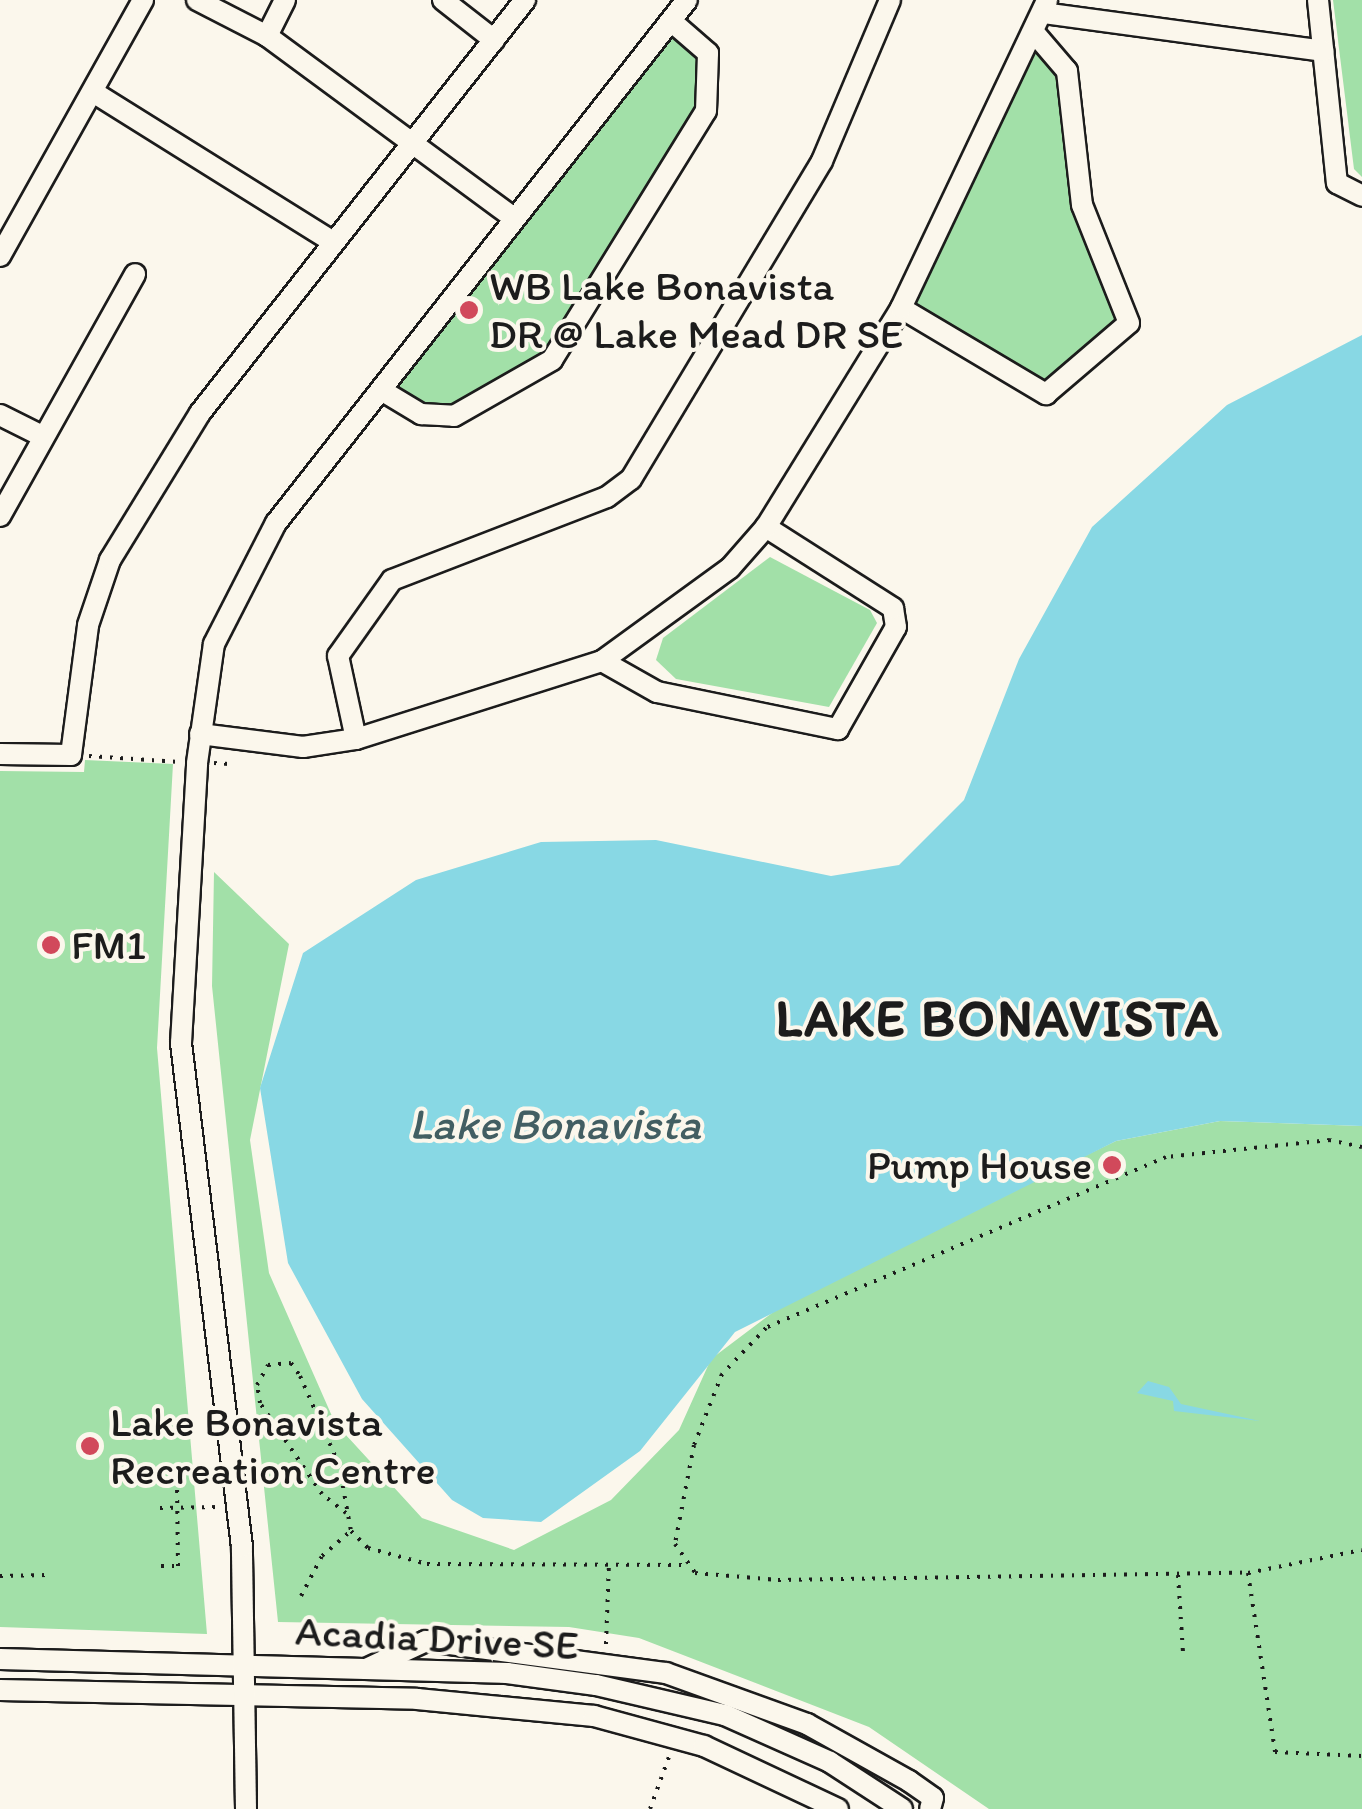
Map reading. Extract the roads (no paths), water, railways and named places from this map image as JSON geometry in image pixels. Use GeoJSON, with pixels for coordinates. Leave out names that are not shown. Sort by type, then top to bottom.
{"type":"FeatureCollection","features":[{"type":"Feature","properties":{"kind":"street"},"geometry":{"type":"LineString","coordinates":[[0,256],[143,0]]}},
{"type":"Feature","properties":{"kind":"street"},"geometry":{"type":"LineString","coordinates":[[197,0],[268,36],[511,216]]}},
{"type":"Feature","properties":{"kind":"street"},"geometry":{"type":"LineString","coordinates":[[268,36],[286,0]]}},
{"type":"Feature","properties":{"kind":"street"},"geometry":{"type":"LineString","coordinates":[[442,0],[494,40]]}},
{"type":"Feature","properties":{"kind":"street"},"geometry":{"type":"LineString","coordinates":[[0,754],[71,755],[88,625],[110,560],[200,413],[330,240],[526,0]]}},
{"type":"Feature","properties":{"kind":"street"},"geometry":{"type":"LineString","coordinates":[[246,1809],[249,1666],[238,1506],[182,1057],[197,763],[229,599],[511,216],[688,0]]}},
{"type":"Feature","properties":{"kind":"street"},"geometry":{"type":"LineString","coordinates":[[356,739],[338,656],[392,580],[607,497],[631,479],[822,161],[890,0]]}},
{"type":"Feature","properties":{"kind":"street"},"geometry":{"type":"LineString","coordinates":[[1318,0],[1338,182],[1362,196]]}},
{"type":"Feature","properties":{"kind":"street"},"geometry":{"type":"LineString","coordinates":[[200,734],[303,747],[356,739],[602,661],[716,579],[766,527],[901,308],[1008,70],[1038,36],[1045,6],[1323,51]]}},
{"type":"Feature","properties":{"kind":"street"},"geometry":{"type":"LineString","coordinates":[[380,390],[422,414],[454,416],[552,360],[706,110],[708,54],[671,22]]}},
{"type":"Feature","properties":{"kind":"street"},"geometry":{"type":"LineString","coordinates":[[901,308],[1046,394],[1129,323],[1082,205],[1066,71],[1038,36]]}},
{"type":"Feature","properties":{"kind":"street"},"geometry":{"type":"LineString","coordinates":[[93,92],[330,240]]}},
{"type":"Feature","properties":{"kind":"street"},"geometry":{"type":"LineString","coordinates":[[0,516],[38,434],[135,274]]}},
{"type":"Feature","properties":{"kind":"street"},"geometry":{"type":"LineString","coordinates":[[0,415],[38,434]]}},
{"type":"Feature","properties":{"kind":"street"},"geometry":{"type":"LineString","coordinates":[[602,661],[656,692],[838,729],[896,627],[893,608],[766,527]]}},
{"type":"Feature","properties":{"kind":"street"},"geometry":{"type":"LineString","coordinates":[[366,1669],[426,1641],[599,1659],[807,1724],[910,1781],[933,1798],[930,1809]]}},
{"type":"Feature","properties":{"kind":"street","name":"Acadia Drive SE"},"geometry":{"type":"LineString","coordinates":[[0,1660],[507,1673],[724,1715],[830,1762],[902,1809]]}},
{"type":"Feature","properties":{"kind":"street","name":"Acadia Drive SE"},"geometry":{"type":"LineString","coordinates":[[0,1690],[504,1703],[674,1735],[838,1809]]}},
{"type":"Feature","properties":{"kind":"water","name":"Lake Bonavista"},"geometry":{"type":"Polygon","coordinates":[[[1362,335],[1362,1126],[1220,1121],[1116,1141],[735,1332],[640,1451],[541,1522],[483,1518],[452,1500],[362,1399],[288,1263],[260,1088],[303,953],[416,880],[541,842],[656,840],[831,876],[899,865],[964,800],[1019,659],[1092,527],[1227,405],[1362,335]]]}},
{"type":"Feature","properties":{"kind":"water"},"geometry":{"type":"Polygon","coordinates":[[[1148,1381],[1169,1387],[1181,1404],[1260,1421],[1174,1411],[1173,1401],[1137,1393],[1148,1381]]]}},
{"type":"Feature","properties":{"kind":"place","name":"WB Lake Bonavista DR @ Lake Mead DR SE"},"geometry":{"type":"Point","coordinates":[469,310]}},
{"type":"Feature","properties":{"kind":"place","name":"FM1"},"geometry":{"type":"Point","coordinates":[51,945]}},
{"type":"Feature","properties":{"kind":"place","name":"Pump House"},"geometry":{"type":"Point","coordinates":[1112,1165]}},
{"type":"Feature","properties":{"kind":"place","name":"Lake Bonavista Recreation Centre"},"geometry":{"type":"Point","coordinates":[90,1446]}},
{"type":"Feature","properties":{"kind":"district","name":"LAKE BONAVISTA"},"geometry":{"type":"Point","coordinates":[998,1019]}}]}
